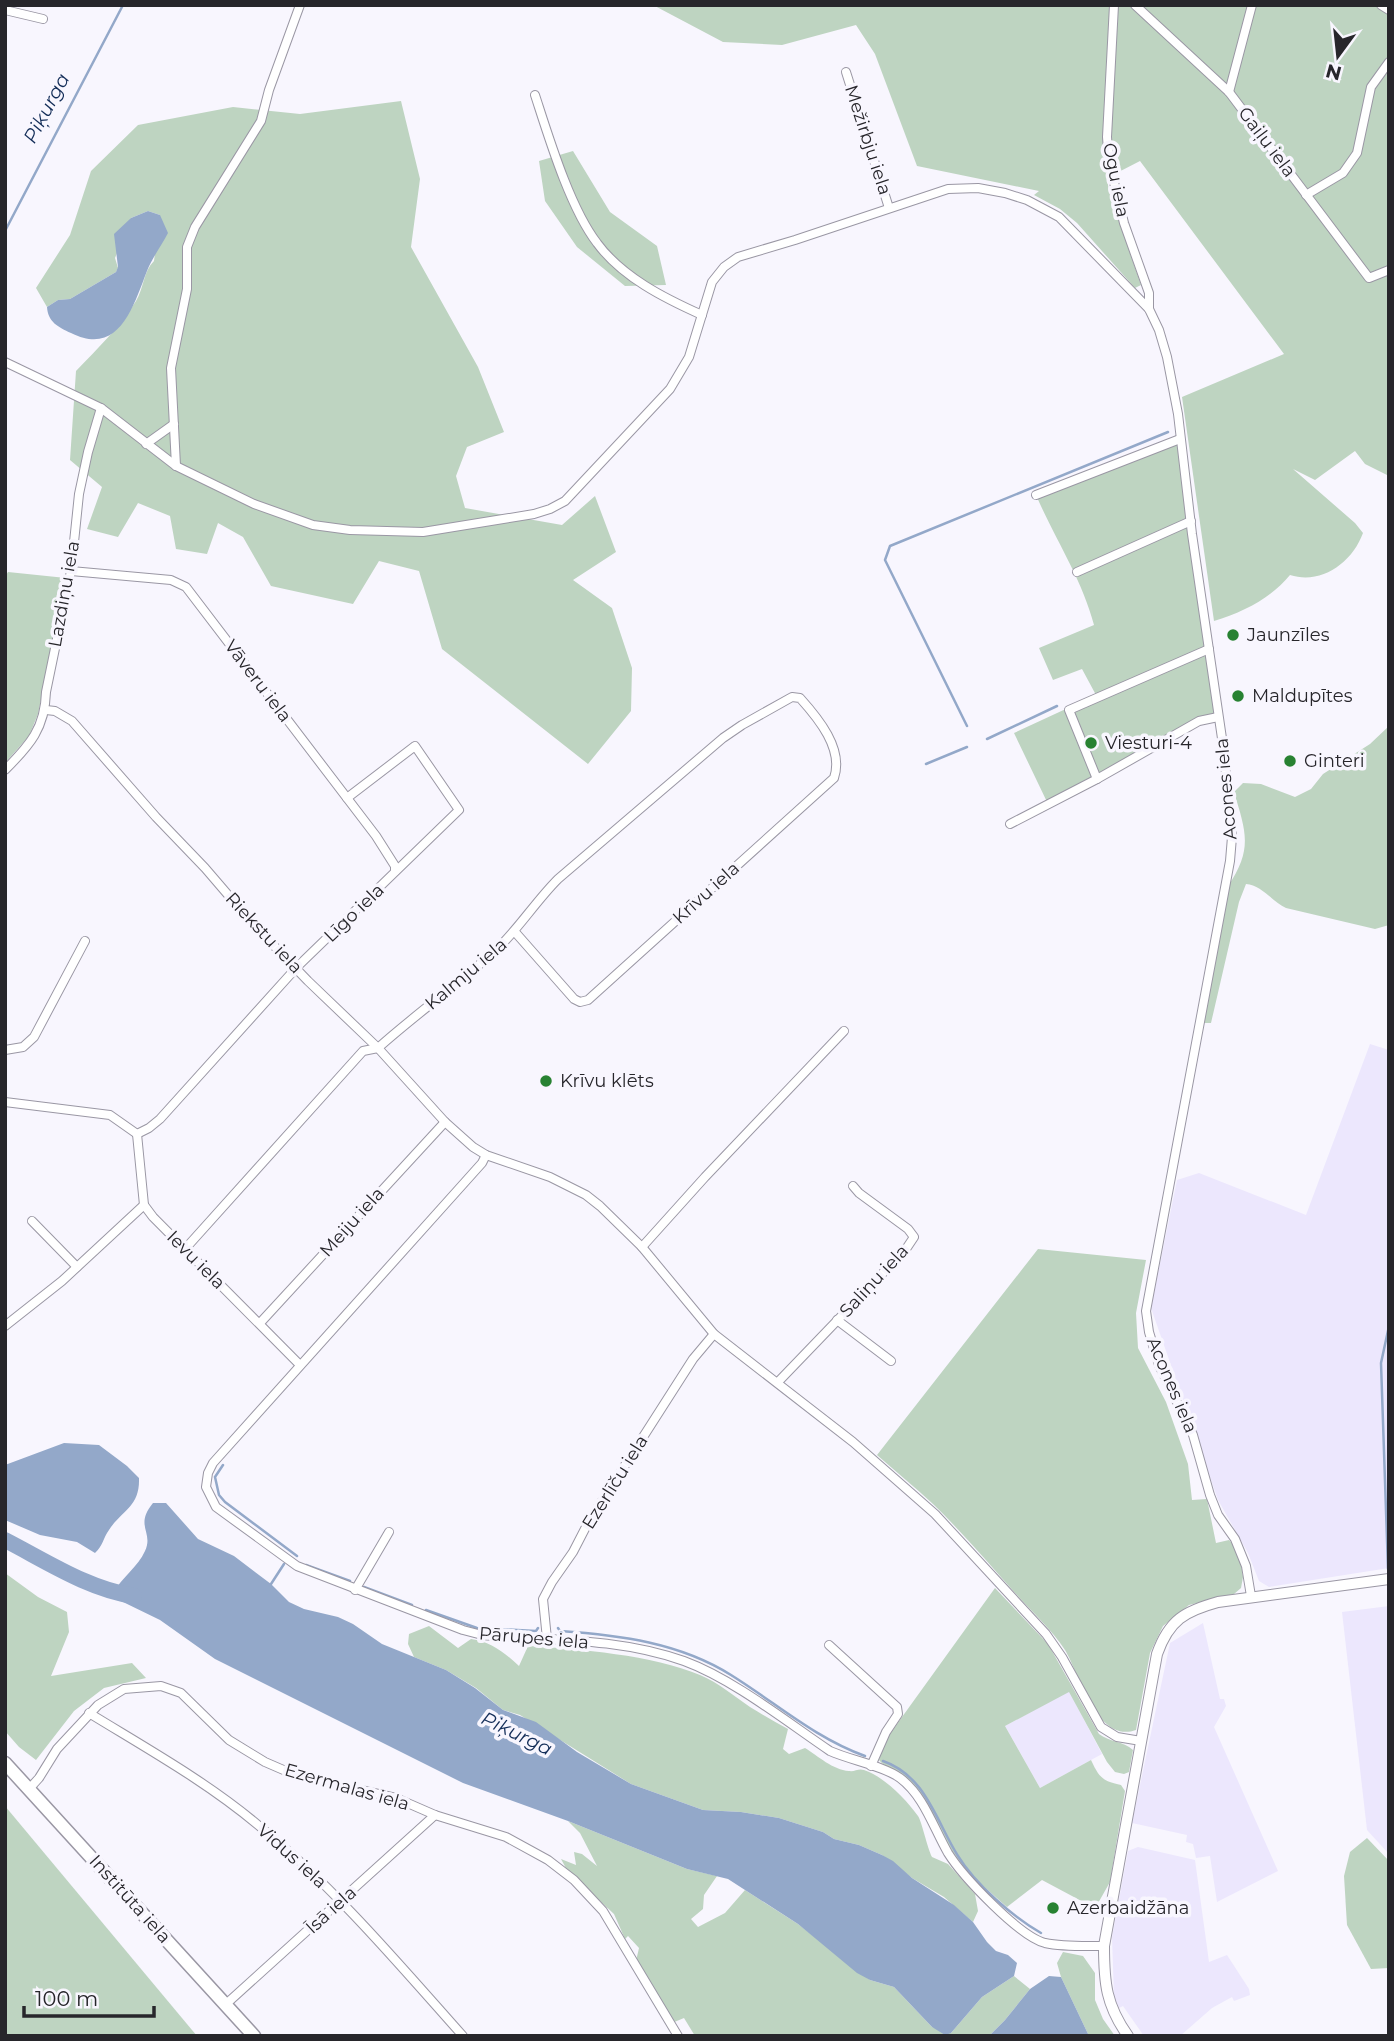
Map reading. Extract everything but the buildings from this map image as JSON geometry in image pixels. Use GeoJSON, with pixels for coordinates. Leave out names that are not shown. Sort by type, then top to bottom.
{"type":"FeatureCollection","features":[{"type":"Feature","properties":{"kind":"main road","name":"Institūta iela"},"geometry":{"type":"LineString","coordinates":[[5,1763],[254,2036]]}},
{"type":"Feature","properties":{"kind":"street"},"geometry":{"type":"LineString","coordinates":[[176,466],[171,368],[187,289],[187,247],[195,227],[261,121],[269,90],[300,5]]}},
{"type":"Feature","properties":{"kind":"street","name":"Ogu iela"},"geometry":{"type":"LineString","coordinates":[[1114,5],[1107,137],[1109,162],[1124,223],[1149,293],[1149,309]]}},
{"type":"Feature","properties":{"kind":"street","name":"Gaiļu iela"},"geometry":{"type":"LineString","coordinates":[[1135,5],[1229,92],[1369,278],[1389,270]]}},
{"type":"Feature","properties":{"kind":"street"},"geometry":{"type":"LineString","coordinates":[[1229,92],[1252,5]]}},
{"type":"Feature","properties":{"kind":"street"},"geometry":{"type":"LineString","coordinates":[[1381,5],[1389,10]]}},
{"type":"Feature","properties":{"kind":"street"},"geometry":{"type":"LineString","coordinates":[[5,10],[43,19]]}},
{"type":"Feature","properties":{"kind":"street"},"geometry":{"type":"LineString","coordinates":[[1306,195],[1343,173],[1357,153],[1371,87],[1389,62]]}},
{"type":"Feature","properties":{"kind":"street","name":"Mežirbju iela"},"geometry":{"type":"LineString","coordinates":[[846,72],[889,208]]}},
{"type":"Feature","properties":{"kind":"street"},"geometry":{"type":"LineString","coordinates":[[535,95],[576,206],[596,243],[641,284],[702,315]]}},
{"type":"Feature","properties":{"kind":"street"},"geometry":{"type":"LineString","coordinates":[[5,362],[101,408],[176,466],[254,504],[313,525],[350,530],[423,532],[534,514],[565,501],[670,390],[689,357],[712,282],[724,267],[738,257],[948,189],[978,188],[1027,200],[1059,217],[1149,309]]}},
{"type":"Feature","properties":{"kind":"street","name":"Acones iela"},"geometry":{"type":"LineString","coordinates":[[1149,309],[1159,330],[1174,387],[1232,837],[1230,861],[1146,1311],[1159,1365],[1193,1435],[1218,1515],[1235,1539],[1246,1566],[1251,1597]]}},
{"type":"Feature","properties":{"kind":"street","name":"Lazdiņu iela"},"geometry":{"type":"LineString","coordinates":[[5,770],[32,740],[46,710],[46,692],[71,571],[79,494],[101,408]]}},
{"type":"Feature","properties":{"kind":"street"},"geometry":{"type":"LineString","coordinates":[[146,444],[174,424]]}},
{"type":"Feature","properties":{"kind":"street"},"geometry":{"type":"LineString","coordinates":[[1036,495],[1180,439]]}},
{"type":"Feature","properties":{"kind":"street"},"geometry":{"type":"LineString","coordinates":[[1077,572],[1191,521]]}},
{"type":"Feature","properties":{"kind":"street","name":"Vāveru iela"},"geometry":{"type":"LineString","coordinates":[[71,571],[171,580],[186,587],[386,850],[395,871]]}},
{"type":"Feature","properties":{"kind":"street"},"geometry":{"type":"LineString","coordinates":[[1097,779],[1069,710],[1209,649]]}},
{"type":"Feature","properties":{"kind":"street","name":"Kalmju iela"},"geometry":{"type":"LineString","coordinates":[[185,1249],[363,1051],[378,1048],[494,952],[515,932],[539,899],[558,879],[723,738],[792,697],[800,698]]}},
{"type":"Feature","properties":{"kind":"street","name":"Krīvu iela"},"geometry":{"type":"LineString","coordinates":[[515,932],[574,999],[580,1002],[588,1000],[834,778],[837,768],[831,743],[821,723],[800,698]]}},
{"type":"Feature","properties":{"kind":"street","name":"Riekstu iela"},"geometry":{"type":"LineString","coordinates":[[46,710],[55,711],[72,721],[253,924],[378,1048],[445,1122],[486,1155],[550,1177],[586,1195],[642,1247],[714,1334],[874,1460],[935,1514],[1046,1634],[1101,1727],[1117,1737],[1141,1741]]}},
{"type":"Feature","properties":{"kind":"street"},"geometry":{"type":"LineString","coordinates":[[1010,824],[1097,779],[1199,720],[1218,717]]}},
{"type":"Feature","properties":{"kind":"street","name":"Līgo iela"},"geometry":{"type":"LineString","coordinates":[[137,1133],[160,1119],[297,967],[458,810],[415,746],[347,798]]}},
{"type":"Feature","properties":{"kind":"street"},"geometry":{"type":"LineString","coordinates":[[5,1050],[23,1048],[34,1037],[85,941]]}},
{"type":"Feature","properties":{"kind":"street"},"geometry":{"type":"LineString","coordinates":[[642,1247],[844,1031]]}},
{"type":"Feature","properties":{"kind":"street"},"geometry":{"type":"LineString","coordinates":[[5,1102],[110,1115],[137,1133],[144,1205],[77,1267],[5,1326]]}},
{"type":"Feature","properties":{"kind":"street","name":"Meiju iela"},"geometry":{"type":"LineString","coordinates":[[260,1323],[445,1122]]}},
{"type":"Feature","properties":{"kind":"street","name":"Pārupes iela"},"geometry":{"type":"LineString","coordinates":[[486,1155],[482,1163],[213,1463],[206,1487],[216,1507],[297,1566],[463,1630],[482,1635],[625,1646],[685,1661],[721,1679],[830,1751],[898,1776],[915,1792],[964,1877],[1030,1936],[1043,1942],[1104,1947]]}},
{"type":"Feature","properties":{"kind":"street","name":"Saliņu iela"},"geometry":{"type":"LineString","coordinates":[[778,1382],[906,1249],[914,1237],[908,1229],[853,1186]]}},
{"type":"Feature","properties":{"kind":"street","name":"Ievu iela"},"geometry":{"type":"LineString","coordinates":[[144,1205],[300,1365]]}},
{"type":"Feature","properties":{"kind":"street"},"geometry":{"type":"LineString","coordinates":[[32,1221],[77,1267]]}},
{"type":"Feature","properties":{"kind":"street"},"geometry":{"type":"LineString","coordinates":[[837,1320],[891,1361]]}},
{"type":"Feature","properties":{"kind":"street","name":"Ezerlīču iela"},"geometry":{"type":"LineString","coordinates":[[547,1639],[542,1609],[543,1599],[552,1582],[693,1359],[714,1334]]}},
{"type":"Feature","properties":{"kind":"street"},"geometry":{"type":"LineString","coordinates":[[355,1590],[389,1532]]}},
{"type":"Feature","properties":{"kind":"street"},"geometry":{"type":"LineString","coordinates":[[1128,2036],[1109,2002],[1105,1988],[1104,1947],[1157,1654],[1163,1637],[1182,1615],[1197,1608],[1251,1597],[1389,1579]]}},
{"type":"Feature","properties":{"kind":"street"},"geometry":{"type":"LineString","coordinates":[[829,1645],[897,1707],[898,1714],[886,1732],[871,1766]]}},
{"type":"Feature","properties":{"kind":"street","name":"Ezermalas iela"},"geometry":{"type":"LineString","coordinates":[[29,1789],[57,1749],[89,1713],[124,1689],[161,1686],[181,1693],[229,1741],[265,1762],[295,1775],[396,1798],[435,1815],[506,1837],[528,1847],[574,1880],[603,1910],[678,2036]]}},
{"type":"Feature","properties":{"kind":"street","name":"Vidus iela"},"geometry":{"type":"LineString","coordinates":[[89,1713],[227,1800],[260,1825],[341,1901],[463,2036]]}},
{"type":"Feature","properties":{"kind":"street","name":"Īsā iela"},"geometry":{"type":"LineString","coordinates":[[225,2005],[435,1815]]}},
{"type":"Feature","properties":{"kind":"shaded area"},"geometry":{"type":"Polygon","coordinates":[[[1370,1044],[1389,1050],[1389,1568],[1269,1587],[1259,1581],[1248,1553],[1218,1500],[1151,1308],[1177,1180],[1199,1173],[1306,1215],[1370,1044]]]}},
{"type":"Feature","properties":{"kind":"shaded area"},"geometry":{"type":"Polygon","coordinates":[[[1389,1606],[1389,1854],[1367,1830],[1342,1612],[1389,1606]]]}},
{"type":"Feature","properties":{"kind":"shaded area"},"geometry":{"type":"Polygon","coordinates":[[[1203,1623],[1220,1699],[1224,1699],[1226,1706],[1214,1727],[1278,1871],[1217,1902],[1210,1856],[1196,1858],[1193,1844],[1186,1842],[1187,1835],[1132,1823],[1170,1643],[1203,1623]]]}},
{"type":"Feature","properties":{"kind":"shaded area"},"geometry":{"type":"Polygon","coordinates":[[[1069,1691],[1102,1754],[1040,1788],[1005,1726],[1069,1691]]]}},
{"type":"Feature","properties":{"kind":"shaded area"},"geometry":{"type":"Polygon","coordinates":[[[1138,1847],[1195,1860],[1209,1962],[1227,1955],[1249,1989],[1250,1995],[1234,2001],[1232,1997],[1212,2008],[1180,2036],[1144,2036],[1123,2006],[1119,2008],[1114,1997],[1112,1937],[1128,1851],[1138,1847]]]}},
{"type":"Feature","properties":{"kind":"green space"},"geometry":{"type":"Polygon","coordinates":[[[653,5],[1389,5],[1389,476],[1365,464],[1355,451],[1315,480],[1293,469],[1363,533],[1351,554],[1324,574],[1313,577],[1290,575],[1274,591],[1255,604],[1214,621],[1182,397],[1284,354],[1140,161],[1107,178],[1109,192],[1141,285],[1135,288],[1077,223],[1060,209],[1034,195],[1039,191],[917,166],[875,54],[856,25],[782,45],[723,42],[653,5]]]}},
{"type":"Feature","properties":{"kind":"green space"},"geometry":{"type":"Polygon","coordinates":[[[401,101],[420,179],[411,247],[478,367],[504,432],[467,447],[456,476],[465,508],[562,525],[595,496],[616,552],[573,580],[612,608],[632,668],[631,711],[588,764],[442,649],[419,571],[379,561],[353,604],[271,586],[243,537],[218,523],[207,554],[176,549],[170,516],[138,503],[118,537],[87,529],[102,487],[70,460],[76,371],[115,329],[136,301],[154,261],[160,215],[148,211],[131,218],[115,258],[118,268],[116,272],[70,299],[58,300],[47,307],[36,288],[70,235],[91,171],[138,125],[233,107],[300,114],[401,101]]]}},
{"type":"Feature","properties":{"kind":"green space"},"geometry":{"type":"Polygon","coordinates":[[[573,151],[610,212],[657,246],[666,285],[625,286],[577,247],[545,201],[539,161],[573,151]]]}},
{"type":"Feature","properties":{"kind":"green space"},"geometry":{"type":"Polygon","coordinates":[[[1180,439],[1218,717],[1199,721],[1048,804],[1014,733],[1096,695],[1082,669],[1053,680],[1039,648],[1094,625],[1075,575],[1036,495],[1180,439]]]}},
{"type":"Feature","properties":{"kind":"green space"},"geometry":{"type":"Polygon","coordinates":[[[8,572],[66,578],[38,714],[29,736],[5,763],[5,577],[8,572]]]}},
{"type":"Feature","properties":{"kind":"green space"},"geometry":{"type":"Polygon","coordinates":[[[1389,726],[1389,925],[1375,929],[1286,908],[1257,887],[1246,884],[1239,902],[1211,1023],[1200,1023],[1228,886],[1244,851],[1242,818],[1234,792],[1243,783],[1261,784],[1295,797],[1311,789],[1323,774],[1370,744],[1389,726]]]}},
{"type":"Feature","properties":{"kind":"green space"},"geometry":{"type":"Polygon","coordinates":[[[1038,1249],[1146,1260],[1136,1313],[1138,1348],[1166,1402],[1188,1464],[1192,1500],[1207,1499],[1216,1543],[1229,1540],[1234,1545],[1241,1563],[1241,1588],[1234,1594],[1189,1605],[1163,1626],[1150,1653],[1136,1730],[1122,1732],[1100,1717],[1065,1650],[1054,1635],[944,1515],[877,1455],[1038,1249]]]}},
{"type":"Feature","properties":{"kind":"green space"},"geometry":{"type":"Polygon","coordinates":[[[5,1573],[38,1597],[67,1612],[69,1632],[51,1676],[132,1663],[146,1678],[104,1688],[74,1711],[36,1760],[19,1747],[5,1731],[5,1573]]]}},
{"type":"Feature","properties":{"kind":"green space"},"geometry":{"type":"Polygon","coordinates":[[[995,1588],[1048,1644],[1099,1734],[1133,1750],[1129,1772],[1115,1772],[1069,1692],[1005,1726],[1040,1788],[1091,1760],[1102,1777],[1121,1785],[1125,1791],[1110,1882],[1097,1905],[1087,1904],[1042,1880],[1007,1907],[959,1860],[914,1786],[879,1760],[884,1742],[995,1588]]]}},
{"type":"Feature","properties":{"kind":"green space"},"geometry":{"type":"Polygon","coordinates":[[[429,1626],[458,1648],[471,1639],[485,1642],[519,1666],[528,1646],[570,1649],[660,1662],[714,1682],[788,1729],[783,1749],[789,1754],[805,1748],[837,1768],[871,1773],[894,1789],[918,1816],[932,1857],[948,1864],[975,1894],[978,1911],[973,1922],[944,1897],[912,1878],[882,1855],[859,1845],[834,1839],[823,1832],[779,1818],[703,1810],[631,1784],[520,1715],[503,1710],[476,1688],[446,1670],[414,1657],[408,1644],[409,1634],[429,1626]]]}},
{"type":"Feature","properties":{"kind":"green space"},"geometry":{"type":"Polygon","coordinates":[[[5,1806],[197,2036],[5,2036],[5,1806]]]}},
{"type":"Feature","properties":{"kind":"green space"},"geometry":{"type":"Polygon","coordinates":[[[568,1821],[687,1869],[717,1876],[704,1895],[703,1909],[691,1919],[698,1927],[725,1913],[745,1890],[798,1924],[870,1980],[894,1987],[932,2027],[951,2033],[982,1997],[1014,1976],[1030,1989],[989,2036],[695,2036],[684,2018],[672,2023],[636,1961],[639,1948],[628,1936],[625,1939],[614,1914],[567,1870],[561,1859],[576,1865],[574,1852],[582,1854],[597,1866],[580,1833],[568,1821]]]}},
{"type":"Feature","properties":{"kind":"green space"},"geometry":{"type":"Polygon","coordinates":[[[1367,1838],[1389,1861],[1389,1968],[1371,1969],[1347,1925],[1344,1876],[1350,1852],[1367,1838]]]}},
{"type":"Feature","properties":{"kind":"green space"},"geometry":{"type":"Polygon","coordinates":[[[1063,1952],[1083,1956],[1095,1973],[1095,2000],[1103,2019],[1115,2036],[1089,2036],[1061,1977],[1057,1963],[1063,1952]]]}},
{"type":"Feature","properties":{"kind":"water"},"geometry":{"type":"Polygon","coordinates":[[[148,211],[160,215],[168,233],[122,324],[101,338],[87,339],[54,323],[49,317],[47,307],[58,300],[70,299],[116,272],[118,267],[114,234],[131,218],[148,211]]]}},
{"type":"Feature","properties":{"kind":"water"},"geometry":{"type":"Polygon","coordinates":[[[64,1443],[99,1445],[139,1478],[137,1496],[114,1523],[95,1553],[77,1542],[40,1535],[5,1520],[5,1465],[64,1443]]]}},
{"type":"Feature","properties":{"kind":"water"},"geometry":{"type":"Polygon","coordinates":[[[153,1503],[166,1503],[198,1539],[234,1556],[271,1584],[289,1602],[304,1609],[338,1617],[382,1644],[446,1670],[503,1710],[536,1722],[577,1752],[631,1784],[703,1810],[779,1818],[823,1832],[834,1839],[859,1845],[893,1861],[912,1878],[954,1905],[973,1922],[996,1951],[1008,1955],[1017,1963],[1014,1976],[982,1997],[951,2033],[945,2035],[932,2027],[894,1987],[857,1973],[798,1924],[728,1879],[687,1869],[568,1821],[463,1783],[215,1659],[160,1620],[123,1602],[113,1593],[145,1551],[147,1539],[144,1523],[153,1503]]]}},
{"type":"Feature","properties":{"kind":"water"},"geometry":{"type":"Polygon","coordinates":[[[1049,1976],[1061,1977],[1089,2036],[989,2036],[1030,1989],[1049,1976]]]}},
{"type":"Feature","properties":{"kind":"waterway","name":"Piķurga"},"geometry":{"type":"LineString","coordinates":[[5,231],[123,5]]}},
{"type":"Feature","properties":{"kind":"waterway"},"geometry":{"type":"LineString","coordinates":[[967,726],[885,560],[890,546],[1168,432]]}},
{"type":"Feature","properties":{"kind":"waterway"},"geometry":{"type":"LineString","coordinates":[[987,739],[1057,706]]}},
{"type":"Feature","properties":{"kind":"waterway"},"geometry":{"type":"LineString","coordinates":[[926,764],[967,747]]}},
{"type":"Feature","properties":{"kind":"waterway"},"geometry":{"type":"LineString","coordinates":[[1388,1569],[1381,1363],[1389,1326]]}},
{"type":"Feature","properties":{"kind":"waterway"},"geometry":{"type":"LineString","coordinates":[[223,1465],[215,1477],[219,1495],[297,1556]]}},
{"type":"Feature","properties":{"kind":"waterway","name":"Piķurga"},"geometry":{"type":"LineString","coordinates":[[5,1540],[84,1581],[134,1596]]}},
{"type":"Feature","properties":{"kind":"waterway"},"geometry":{"type":"LineString","coordinates":[[271,1584],[284,1564]]}},
{"type":"Feature","properties":{"kind":"waterway"},"geometry":{"type":"LineString","coordinates":[[306,1565],[350,1581]]}},
{"type":"Feature","properties":{"kind":"waterway"},"geometry":{"type":"LineString","coordinates":[[364,1587],[412,1605]]}},
{"type":"Feature","properties":{"kind":"waterway"},"geometry":{"type":"LineString","coordinates":[[426,1610],[477,1628],[536,1631],[538,1628]]}},
{"type":"Feature","properties":{"kind":"waterway"},"geometry":{"type":"LineString","coordinates":[[558,1628],[560,1631],[649,1642],[691,1655],[731,1675],[829,1740],[865,1756]]}},
{"type":"Feature","properties":{"kind":"waterway"},"geometry":{"type":"LineString","coordinates":[[883,1761],[898,1768],[920,1788],[958,1856],[974,1878],[1007,1909],[1041,1933]]}},
{"type":"Feature","properties":{"kind":"place","name":"Jaunzīles"},"geometry":{"type":"Point","coordinates":[1233,635]}},
{"type":"Feature","properties":{"kind":"place","name":"Maldupītes"},"geometry":{"type":"Point","coordinates":[1238,696]}},
{"type":"Feature","properties":{"kind":"place","name":"Viesturi-4"},"geometry":{"type":"Point","coordinates":[1091,743]}},
{"type":"Feature","properties":{"kind":"place","name":"Ginteri"},"geometry":{"type":"Point","coordinates":[1290,761]}},
{"type":"Feature","properties":{"kind":"place","name":"Krīvu klēts"},"geometry":{"type":"Point","coordinates":[546,1081]}},
{"type":"Feature","properties":{"kind":"place","name":"Azerbaidžāna"},"geometry":{"type":"Point","coordinates":[1053,1908]}}]}
